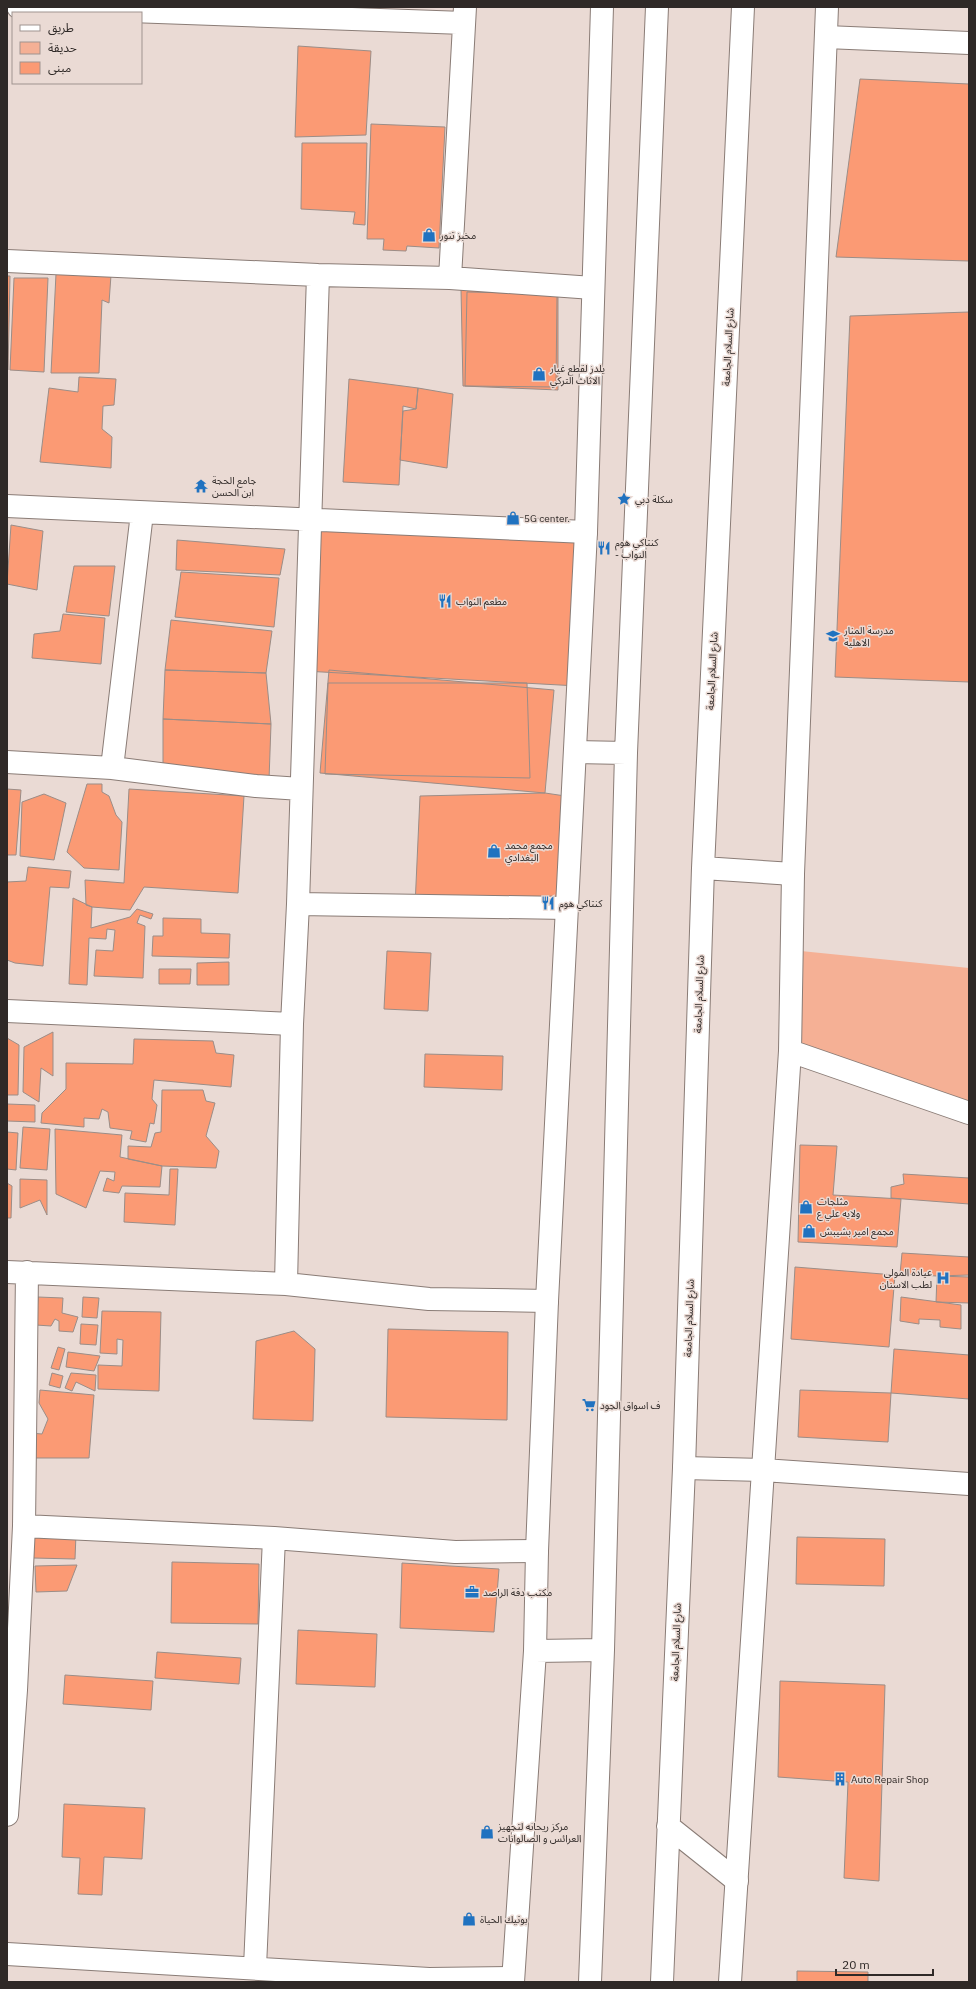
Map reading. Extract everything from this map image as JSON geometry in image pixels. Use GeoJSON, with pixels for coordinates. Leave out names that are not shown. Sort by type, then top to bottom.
{"type":"FeatureCollection","features":[{"type":"Feature","properties":{"kind":"street"},"geometry":{"type":"LineString","coordinates":[[18,7],[464,15],[450,278]]}},
{"type":"Feature","properties":{"kind":"street"},"geometry":{"type":"LineString","coordinates":[[7,1954],[254,1967],[429,1979],[513,1980],[535,1651],[537,1551],[547,1301],[586,532],[602,7]]}},
{"type":"Feature","properties":{"kind":"street"},"geometry":{"type":"LineString","coordinates":[[590,1982],[603,1650],[626,753],[657,7]]}},
{"type":"Feature","properties":{"kind":"street","name":"شارع السلام الجامعة"},"geometry":{"type":"LineString","coordinates":[[662,1982],[684,1468],[703,868],[743,7]]}},
{"type":"Feature","properties":{"kind":"street"},"geometry":{"type":"LineString","coordinates":[[730,1982],[790,1051],[793,874],[827,7]]}},
{"type":"Feature","properties":{"kind":"street"},"geometry":{"type":"LineString","coordinates":[[826,37],[969,43]]}},
{"type":"Feature","properties":{"kind":"street"},"geometry":{"type":"LineString","coordinates":[[7,261],[318,275],[450,278],[593,288]]}},
{"type":"Feature","properties":{"kind":"street"},"geometry":{"type":"LineString","coordinates":[[286,1284],[292,1024],[298,904],[318,275]]}},
{"type":"Feature","properties":{"kind":"street"},"geometry":{"type":"LineString","coordinates":[[7,506],[586,532]]}},
{"type":"Feature","properties":{"kind":"street"},"geometry":{"type":"LineString","coordinates":[[112,768],[142,513]]}},
{"type":"Feature","properties":{"kind":"street"},"geometry":{"type":"LineString","coordinates":[[575,752],[626,753]]}},
{"type":"Feature","properties":{"kind":"street"},"geometry":{"type":"LineString","coordinates":[[7,762],[112,768],[256,786],[301,789]]}},
{"type":"Feature","properties":{"kind":"street"},"geometry":{"type":"LineString","coordinates":[[703,868],[793,874]]}},
{"type":"Feature","properties":{"kind":"street"},"geometry":{"type":"LineString","coordinates":[[298,904],[568,908]]}},
{"type":"Feature","properties":{"kind":"street"},"geometry":{"type":"LineString","coordinates":[[7,1011],[292,1024]]}},
{"type":"Feature","properties":{"kind":"street"},"geometry":{"type":"LineString","coordinates":[[790,1051],[969,1113]]}},
{"type":"Feature","properties":{"kind":"street"},"geometry":{"type":"LineString","coordinates":[[7,1815],[11,1690],[24,1526],[17,1272],[286,1284],[429,1299],[547,1301]]}},
{"type":"Feature","properties":{"kind":"street"},"geometry":{"type":"LineString","coordinates":[[684,1468],[763,1470],[969,1484]]}},
{"type":"Feature","properties":{"kind":"street"},"geometry":{"type":"LineString","coordinates":[[24,1526],[274,1538],[455,1552],[537,1551]]}},
{"type":"Feature","properties":{"kind":"street"},"geometry":{"type":"LineString","coordinates":[[254,1967],[274,1538]]}},
{"type":"Feature","properties":{"kind":"street"},"geometry":{"type":"LineString","coordinates":[[535,1651],[603,1650]]}},
{"type":"Feature","properties":{"kind":"street"},"geometry":{"type":"LineString","coordinates":[[668,1826],[737,1881]]}},
{"type":"Feature","properties":{"kind":"green space"},"geometry":{"type":"Polygon","coordinates":[[[791,950],[969,968],[969,1113],[790,1051],[791,950]]]}},
{"type":"Feature","properties":{"kind":"building"},"geometry":{"type":"Polygon","coordinates":[[[298,46],[371,51],[366,135],[295,137],[298,46]]]}},
{"type":"Feature","properties":{"kind":"building"},"geometry":{"type":"Polygon","coordinates":[[[860,79],[969,84],[969,261],[836,257],[860,79]]]}},
{"type":"Feature","properties":{"kind":"building"},"geometry":{"type":"Polygon","coordinates":[[[371,124],[445,127],[439,248],[407,246],[406,251],[383,250],[384,239],[367,239],[371,124]]]}},
{"type":"Feature","properties":{"kind":"building"},"geometry":{"type":"Polygon","coordinates":[[[302,143],[367,143],[365,225],[353,224],[355,212],[301,209],[302,143]]]}},
{"type":"Feature","properties":{"kind":"building"},"geometry":{"type":"Polygon","coordinates":[[[56,274],[111,275],[109,303],[102,300],[99,373],[51,373],[56,274]]]}},
{"type":"Feature","properties":{"kind":"building"},"geometry":{"type":"Polygon","coordinates":[[[7,276],[10,276],[8,370],[7,370],[7,276]]]}},
{"type":"Feature","properties":{"kind":"building"},"geometry":{"type":"Polygon","coordinates":[[[14,278],[48,278],[44,372],[10,370],[14,278]]]}},
{"type":"Feature","properties":{"kind":"building"},"geometry":{"type":"Polygon","coordinates":[[[461,289],[558,293],[558,390],[463,386],[461,289]]]}},
{"type":"Feature","properties":{"kind":"building"},"geometry":{"type":"Polygon","coordinates":[[[467,292],[557,294],[556,387],[465,386],[467,292]]]}},
{"type":"Feature","properties":{"kind":"building"},"geometry":{"type":"Polygon","coordinates":[[[969,312],[969,682],[835,677],[850,316],[969,312]]]}},
{"type":"Feature","properties":{"kind":"building"},"geometry":{"type":"Polygon","coordinates":[[[79,377],[116,379],[114,405],[103,406],[102,429],[112,437],[111,468],[40,462],[49,388],[78,392],[79,377]]]}},
{"type":"Feature","properties":{"kind":"building"},"geometry":{"type":"Polygon","coordinates":[[[349,379],[418,388],[416,409],[403,406],[399,485],[343,482],[349,379]]]}},
{"type":"Feature","properties":{"kind":"building"},"geometry":{"type":"Polygon","coordinates":[[[418,388],[453,394],[447,468],[400,460],[403,411],[416,409],[418,388]]]}},
{"type":"Feature","properties":{"kind":"building","name":"مطعم النواب"},"geometry":{"type":"Polygon","coordinates":[[[310,520],[586,532],[578,686],[304,671],[310,520]]]}},
{"type":"Feature","properties":{"kind":"building"},"geometry":{"type":"Polygon","coordinates":[[[11,525],[43,531],[37,590],[7,584],[11,525]]]}},
{"type":"Feature","properties":{"kind":"building"},"geometry":{"type":"Polygon","coordinates":[[[177,540],[285,549],[280,575],[176,570],[177,540]]]}},
{"type":"Feature","properties":{"kind":"building"},"geometry":{"type":"Polygon","coordinates":[[[74,566],[115,566],[109,616],[66,612],[74,566]]]}},
{"type":"Feature","properties":{"kind":"building"},"geometry":{"type":"Polygon","coordinates":[[[181,572],[279,578],[274,627],[175,617],[181,572]]]}},
{"type":"Feature","properties":{"kind":"building"},"geometry":{"type":"Polygon","coordinates":[[[63,614],[105,618],[101,664],[32,658],[34,634],[60,631],[63,614]]]}},
{"type":"Feature","properties":{"kind":"building"},"geometry":{"type":"Polygon","coordinates":[[[171,620],[272,631],[266,673],[165,670],[171,620]]]}},
{"type":"Feature","properties":{"kind":"building"},"geometry":{"type":"Polygon","coordinates":[[[165,670],[266,673],[271,724],[163,719],[165,670]]]}},
{"type":"Feature","properties":{"kind":"building"},"geometry":{"type":"Polygon","coordinates":[[[329,670],[554,690],[545,793],[320,773],[329,670]]]}},
{"type":"Feature","properties":{"kind":"building"},"geometry":{"type":"Polygon","coordinates":[[[328,683],[527,683],[530,778],[325,774],[328,683]]]}},
{"type":"Feature","properties":{"kind":"building"},"geometry":{"type":"Polygon","coordinates":[[[163,719],[271,724],[269,780],[163,768],[163,719]]]}},
{"type":"Feature","properties":{"kind":"building"},"geometry":{"type":"Polygon","coordinates":[[[87,784],[102,784],[102,792],[109,796],[116,815],[122,822],[119,870],[84,868],[67,852],[87,784]]]}},
{"type":"Feature","properties":{"kind":"building"},"geometry":{"type":"Polygon","coordinates":[[[7,789],[21,790],[16,855],[7,855],[7,789]]]}},
{"type":"Feature","properties":{"kind":"building"},"geometry":{"type":"Polygon","coordinates":[[[129,789],[244,796],[238,893],[144,887],[130,910],[92,907],[86,905],[85,880],[124,883],[129,789]]]}},
{"type":"Feature","properties":{"kind":"building","name":"مجمع محمد البغدادي"},"geometry":{"type":"Polygon","coordinates":[[[545,793],[572,797],[567,908],[415,906],[420,796],[545,793]]]}},
{"type":"Feature","properties":{"kind":"building"},"geometry":{"type":"Polygon","coordinates":[[[44,794],[66,803],[54,860],[20,856],[22,802],[44,794]]]}},
{"type":"Feature","properties":{"kind":"building"},"geometry":{"type":"Polygon","coordinates":[[[28,867],[71,871],[69,888],[50,887],[43,966],[15,963],[7,960],[7,882],[26,881],[28,867]]]}},
{"type":"Feature","properties":{"kind":"building"},"geometry":{"type":"Polygon","coordinates":[[[73,898],[92,907],[91,928],[130,917],[137,909],[153,914],[151,919],[140,915],[137,923],[145,926],[143,978],[94,976],[96,950],[113,951],[115,930],[107,929],[106,939],[89,938],[87,985],[69,984],[73,898]]]}},
{"type":"Feature","properties":{"kind":"building"},"geometry":{"type":"Polygon","coordinates":[[[163,918],[201,919],[201,933],[230,934],[229,958],[152,956],[153,936],[163,936],[163,918]]]}},
{"type":"Feature","properties":{"kind":"building"},"geometry":{"type":"Polygon","coordinates":[[[387,951],[431,953],[428,1011],[384,1009],[387,951]]]}},
{"type":"Feature","properties":{"kind":"building"},"geometry":{"type":"Polygon","coordinates":[[[229,962],[229,985],[197,985],[197,963],[229,962]]]}},
{"type":"Feature","properties":{"kind":"building"},"geometry":{"type":"Polygon","coordinates":[[[159,969],[191,969],[190,984],[159,984],[159,969]]]}},
{"type":"Feature","properties":{"kind":"building"},"geometry":{"type":"Polygon","coordinates":[[[53,1032],[53,1076],[41,1068],[39,1102],[23,1092],[24,1047],[53,1032]]]}},
{"type":"Feature","properties":{"kind":"building"},"geometry":{"type":"Polygon","coordinates":[[[7,1038],[19,1045],[18,1095],[7,1095],[7,1038]]]}},
{"type":"Feature","properties":{"kind":"building"},"geometry":{"type":"Polygon","coordinates":[[[134,1039],[213,1041],[216,1053],[234,1055],[231,1087],[154,1080],[152,1099],[157,1105],[154,1124],[150,1123],[146,1142],[130,1139],[132,1131],[110,1128],[108,1112],[102,1109],[99,1119],[84,1118],[84,1127],[41,1123],[42,1113],[66,1089],[66,1063],[133,1064],[134,1039]]]}},
{"type":"Feature","properties":{"kind":"building"},"geometry":{"type":"Polygon","coordinates":[[[425,1054],[503,1056],[502,1090],[424,1087],[425,1054]]]}},
{"type":"Feature","properties":{"kind":"building"},"geometry":{"type":"Polygon","coordinates":[[[162,1090],[203,1090],[206,1101],[215,1103],[206,1136],[219,1151],[216,1168],[162,1166],[128,1159],[128,1146],[151,1147],[155,1133],[161,1132],[162,1090]]]}},
{"type":"Feature","properties":{"kind":"building"},"geometry":{"type":"Polygon","coordinates":[[[7,1104],[35,1105],[35,1122],[7,1121],[7,1104]]]}},
{"type":"Feature","properties":{"kind":"building"},"geometry":{"type":"Polygon","coordinates":[[[23,1127],[50,1129],[47,1170],[20,1168],[23,1127]]]}},
{"type":"Feature","properties":{"kind":"building"},"geometry":{"type":"Polygon","coordinates":[[[55,1129],[122,1135],[120,1157],[162,1166],[160,1187],[122,1186],[119,1193],[103,1191],[107,1178],[114,1181],[115,1172],[100,1171],[86,1208],[56,1194],[55,1129]]]}},
{"type":"Feature","properties":{"kind":"building"},"geometry":{"type":"Polygon","coordinates":[[[7,1132],[18,1133],[16,1170],[7,1169],[7,1132]]]}},
{"type":"Feature","properties":{"kind":"building"},"geometry":{"type":"Polygon","coordinates":[[[800,1145],[837,1146],[833,1195],[901,1199],[897,1247],[798,1242],[800,1145]]]}},
{"type":"Feature","properties":{"kind":"building"},"geometry":{"type":"Polygon","coordinates":[[[170,1169],[178,1169],[175,1225],[124,1222],[125,1193],[169,1195],[170,1169]]]}},
{"type":"Feature","properties":{"kind":"building"},"geometry":{"type":"Polygon","coordinates":[[[903,1174],[969,1178],[969,1204],[891,1198],[891,1187],[904,1184],[903,1174]]]}},
{"type":"Feature","properties":{"kind":"building"},"geometry":{"type":"Polygon","coordinates":[[[20,1179],[47,1180],[47,1215],[40,1200],[20,1208],[20,1179]]]}},
{"type":"Feature","properties":{"kind":"building"},"geometry":{"type":"Polygon","coordinates":[[[7,1183],[12,1186],[11,1218],[7,1218],[7,1183]]]}},
{"type":"Feature","properties":{"kind":"building"},"geometry":{"type":"Polygon","coordinates":[[[902,1253],[969,1257],[969,1275],[937,1276],[900,1274],[902,1253]]]}},
{"type":"Feature","properties":{"kind":"building"},"geometry":{"type":"Polygon","coordinates":[[[795,1267],[895,1275],[889,1347],[791,1339],[795,1267]]]}},
{"type":"Feature","properties":{"kind":"building"},"geometry":{"type":"Polygon","coordinates":[[[937,1276],[969,1277],[969,1303],[936,1302],[937,1276]]]}},
{"type":"Feature","properties":{"kind":"building"},"geometry":{"type":"Polygon","coordinates":[[[38,1297],[63,1298],[62,1313],[78,1317],[73,1332],[59,1331],[59,1321],[55,1319],[51,1326],[36,1325],[38,1297]]]}},
{"type":"Feature","properties":{"kind":"building"},"geometry":{"type":"Polygon","coordinates":[[[83,1297],[99,1298],[97,1318],[82,1317],[83,1297]]]}},
{"type":"Feature","properties":{"kind":"building"},"geometry":{"type":"Polygon","coordinates":[[[901,1297],[961,1305],[961,1329],[940,1327],[940,1320],[919,1319],[919,1324],[900,1321],[901,1297]]]}},
{"type":"Feature","properties":{"kind":"building"},"geometry":{"type":"Polygon","coordinates":[[[102,1311],[161,1312],[159,1391],[98,1389],[98,1365],[122,1366],[123,1340],[117,1339],[117,1354],[100,1353],[102,1311]]]}},
{"type":"Feature","properties":{"kind":"building"},"geometry":{"type":"Polygon","coordinates":[[[81,1324],[98,1325],[96,1345],[80,1344],[81,1324]]]}},
{"type":"Feature","properties":{"kind":"building"},"geometry":{"type":"Polygon","coordinates":[[[388,1329],[508,1332],[507,1420],[386,1417],[388,1329]]]}},
{"type":"Feature","properties":{"kind":"building"},"geometry":{"type":"Polygon","coordinates":[[[294,1331],[315,1349],[313,1421],[253,1419],[256,1341],[294,1331]]]}},
{"type":"Feature","properties":{"kind":"building"},"geometry":{"type":"Polygon","coordinates":[[[58,1347],[65,1349],[59,1370],[51,1368],[58,1347]]]}},
{"type":"Feature","properties":{"kind":"building"},"geometry":{"type":"Polygon","coordinates":[[[894,1349],[969,1355],[969,1399],[891,1393],[894,1349]]]}},
{"type":"Feature","properties":{"kind":"building"},"geometry":{"type":"Polygon","coordinates":[[[68,1352],[100,1356],[94,1371],[66,1367],[68,1352]]]}},
{"type":"Feature","properties":{"kind":"building"},"geometry":{"type":"Polygon","coordinates":[[[52,1373],[63,1376],[60,1388],[49,1385],[52,1373]]]}},
{"type":"Feature","properties":{"kind":"building"},"geometry":{"type":"Polygon","coordinates":[[[71,1373],[96,1375],[95,1391],[76,1382],[72,1391],[65,1388],[71,1373]]]}},
{"type":"Feature","properties":{"kind":"building"},"geometry":{"type":"Polygon","coordinates":[[[40,1390],[94,1395],[89,1458],[34,1458],[30,1433],[42,1434],[48,1419],[39,1403],[40,1390]]]}},
{"type":"Feature","properties":{"kind":"building"},"geometry":{"type":"Polygon","coordinates":[[[800,1390],[891,1393],[888,1442],[798,1437],[800,1390]]]}},
{"type":"Feature","properties":{"kind":"building"},"geometry":{"type":"Polygon","coordinates":[[[33,1532],[76,1534],[75,1559],[33,1558],[33,1532]]]}},
{"type":"Feature","properties":{"kind":"building"},"geometry":{"type":"Polygon","coordinates":[[[797,1537],[885,1539],[884,1586],[796,1584],[797,1537]]]}},
{"type":"Feature","properties":{"kind":"building"},"geometry":{"type":"Polygon","coordinates":[[[172,1562],[259,1564],[258,1624],[171,1623],[172,1562]]]}},
{"type":"Feature","properties":{"kind":"building"},"geometry":{"type":"Polygon","coordinates":[[[402,1563],[499,1569],[494,1632],[400,1628],[402,1563]]]}},
{"type":"Feature","properties":{"kind":"building"},"geometry":{"type":"Polygon","coordinates":[[[77,1565],[67,1591],[36,1592],[35,1566],[77,1565]]]}},
{"type":"Feature","properties":{"kind":"building"},"geometry":{"type":"Polygon","coordinates":[[[298,1630],[377,1634],[375,1687],[296,1684],[298,1630]]]}},
{"type":"Feature","properties":{"kind":"building"},"geometry":{"type":"Polygon","coordinates":[[[157,1652],[241,1658],[239,1684],[155,1678],[157,1652]]]}},
{"type":"Feature","properties":{"kind":"building"},"geometry":{"type":"Polygon","coordinates":[[[65,1675],[153,1681],[151,1710],[63,1704],[65,1675]]]}},
{"type":"Feature","properties":{"kind":"building","name":"Auto Repair Shop"},"geometry":{"type":"Polygon","coordinates":[[[780,1681],[885,1685],[879,1881],[844,1878],[848,1782],[778,1777],[780,1681]]]}},
{"type":"Feature","properties":{"kind":"building"},"geometry":{"type":"Polygon","coordinates":[[[64,1804],[145,1808],[142,1859],[104,1857],[102,1895],[78,1894],[80,1858],[62,1857],[64,1804]]]}},
{"type":"Feature","properties":{"kind":"building"},"geometry":{"type":"Polygon","coordinates":[[[797,1971],[868,1972],[868,1982],[797,1982],[797,1971]]]}},
{"type":"Feature","properties":{"kind":"place","name":"مخبز تنور"},"geometry":{"type":"Point","coordinates":[429,235]}},
{"type":"Feature","properties":{"kind":"place","name":"يلدز لقطع غيار الاثاث التركي"},"geometry":{"type":"Point","coordinates":[539,374]}},
{"type":"Feature","properties":{"kind":"place","name":"جامع الحجة ابن الحسن"},"geometry":{"type":"Point","coordinates":[201,486]}},
{"type":"Feature","properties":{"kind":"place","name":"سكلة دبي"},"geometry":{"type":"Point","coordinates":[624,499]}},
{"type":"Feature","properties":{"kind":"place","name":"5G center."},"geometry":{"type":"Point","coordinates":[513,518]}},
{"type":"Feature","properties":{"kind":"place","name":"كنتاكي هوم - النواب"},"geometry":{"type":"Point","coordinates":[604,548]}},
{"type":"Feature","properties":{"kind":"place","name":"مطعم النواب"},"geometry":{"type":"Point","coordinates":[445,601]}},
{"type":"Feature","properties":{"kind":"place","name":"مدرسة المنار الاهلية"},"geometry":{"type":"Point","coordinates":[833,636]}},
{"type":"Feature","properties":{"kind":"place","name":"مجمع محمد البغدادي"},"geometry":{"type":"Point","coordinates":[494,851]}},
{"type":"Feature","properties":{"kind":"place","name":"كنتاكي هوم"},"geometry":{"type":"Point","coordinates":[548,903]}},
{"type":"Feature","properties":{"kind":"place","name":"مثلجات ولايه علي ع"},"geometry":{"type":"Point","coordinates":[806,1207]}},
{"type":"Feature","properties":{"kind":"place","name":"مجمع امير بشيبش"},"geometry":{"type":"Point","coordinates":[809,1231]}},
{"type":"Feature","properties":{"kind":"place","name":"عيادة المولى لطب الاسنان"},"geometry":{"type":"Point","coordinates":[943,1278]}},
{"type":"Feature","properties":{"kind":"place","name":"ف اسواق الجود"},"geometry":{"type":"Point","coordinates":[589,1405]}},
{"type":"Feature","properties":{"kind":"place","name":"مكتب دقة الراصد"},"geometry":{"type":"Point","coordinates":[472,1592]}},
{"type":"Feature","properties":{"kind":"place","name":"Auto Repair Shop"},"geometry":{"type":"Point","coordinates":[840,1779]}},
{"type":"Feature","properties":{"kind":"place","name":"مركز ريحانه لتجهيز العرائس و الصالوانات"},"geometry":{"type":"Point","coordinates":[487,1832]}},
{"type":"Feature","properties":{"kind":"place","name":"بوتيك الحياة"},"geometry":{"type":"Point","coordinates":[469,1919]}}]}
